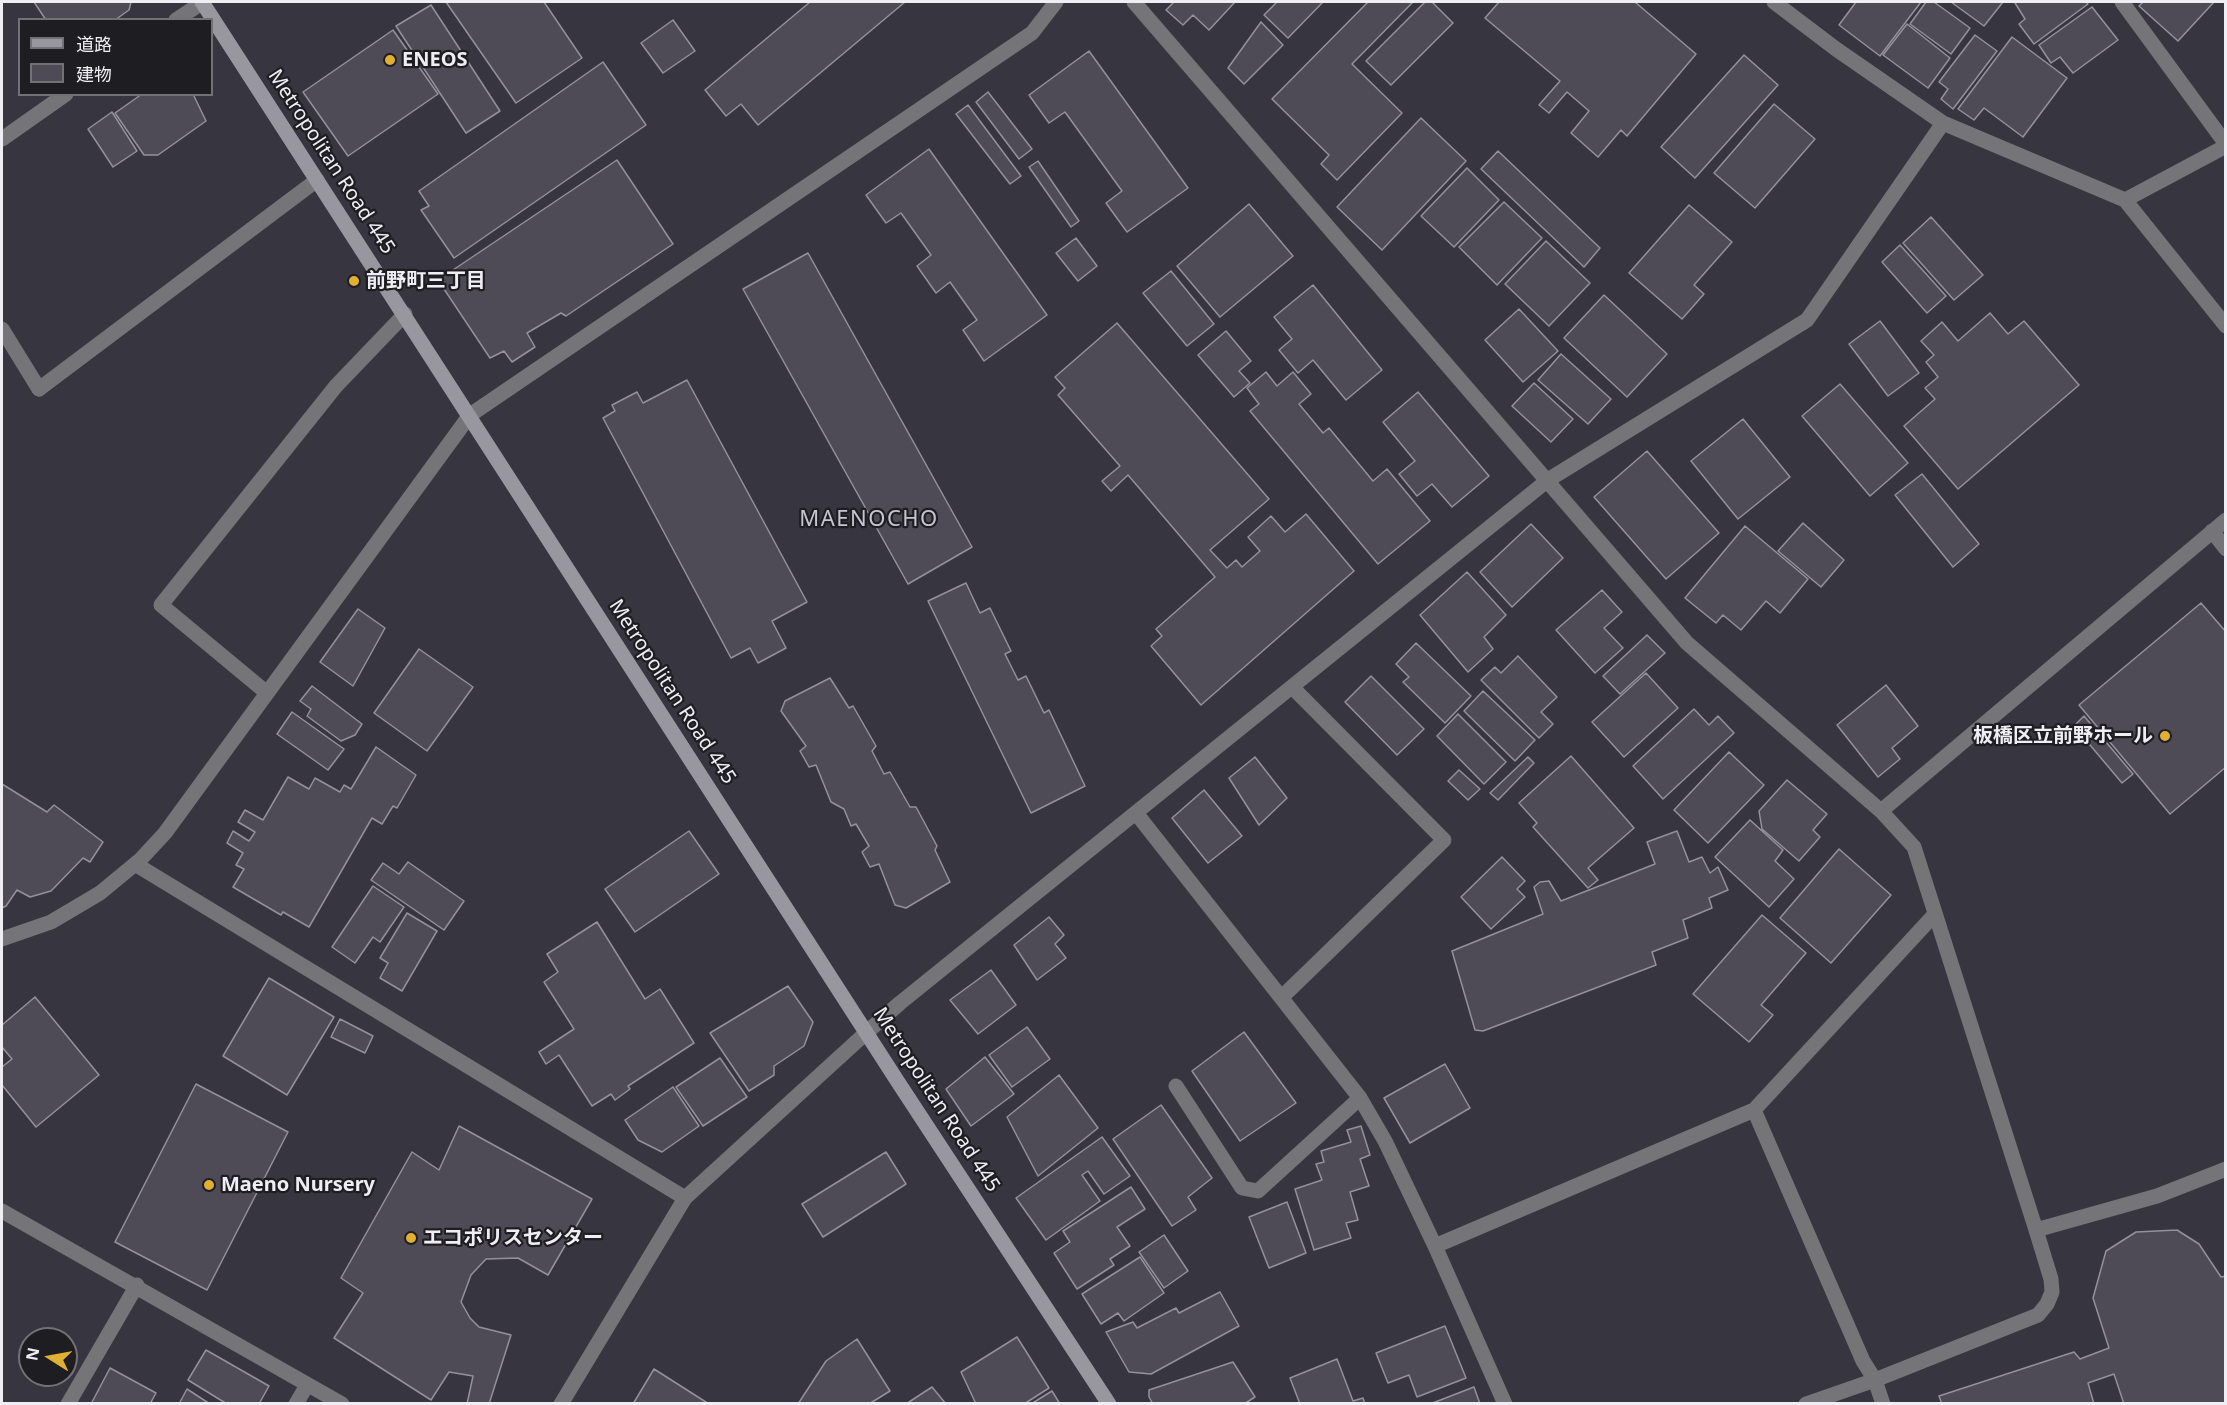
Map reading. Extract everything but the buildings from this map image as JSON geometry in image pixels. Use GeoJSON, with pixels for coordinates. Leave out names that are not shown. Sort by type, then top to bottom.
{"type":"FeatureCollection","features":[{"type":"Feature","properties":{"kind":"main road","name":"Metropolitan Road 445"},"geometry":{"type":"LineString","coordinates":[[202,2],[212,18]]}},
{"type":"Feature","properties":{"kind":"main road","name":"Metropolitan Road 445"},"geometry":{"type":"LineString","coordinates":[[213,19],[1109,1404]]}},
{"type":"Feature","properties":{"kind":"street"},"geometry":{"type":"LineString","coordinates":[[179,18],[202,2]]}},
{"type":"Feature","properties":{"kind":"street"},"geometry":{"type":"LineString","coordinates":[[2,939],[51,922],[100,893],[135,864],[165,833],[470,415],[1032,33],[1056,2]]}},
{"type":"Feature","properties":{"kind":"street"},"geometry":{"type":"LineString","coordinates":[[1134,2],[1687,643],[1881,811],[1914,848],[2036,1230],[2051,1285],[2047,1304],[2038,1314],[1875,1380],[1806,1404]]}},
{"type":"Feature","properties":{"kind":"street"},"geometry":{"type":"LineString","coordinates":[[1774,2],[1836,49],[1943,123],[2125,200],[2226,326]]}},
{"type":"Feature","properties":{"kind":"street"},"geometry":{"type":"LineString","coordinates":[[2122,2],[2226,145],[2125,200]]}},
{"type":"Feature","properties":{"kind":"street"},"geometry":{"type":"LineString","coordinates":[[2,139],[63,96]]}},
{"type":"Feature","properties":{"kind":"street"},"geometry":{"type":"LineString","coordinates":[[561,1404],[685,1198],[900,1002],[1548,480],[1807,320],[1943,123]]}},
{"type":"Feature","properties":{"kind":"street"},"geometry":{"type":"LineString","coordinates":[[2,329],[39,389],[317,180]]}},
{"type":"Feature","properties":{"kind":"street"},"geometry":{"type":"LineString","coordinates":[[267,693],[161,605],[336,386],[405,314]]}},
{"type":"Feature","properties":{"kind":"street"},"geometry":{"type":"LineString","coordinates":[[1881,811],[2226,520]]}},
{"type":"Feature","properties":{"kind":"street"},"geometry":{"type":"LineString","coordinates":[[2212,531],[2226,549]]}},
{"type":"Feature","properties":{"kind":"street"},"geometry":{"type":"LineString","coordinates":[[1282,997],[1444,840],[1292,687]]}},
{"type":"Feature","properties":{"kind":"street"},"geometry":{"type":"LineString","coordinates":[[1136,813],[1360,1098],[1385,1141],[1435,1246],[1505,1404]]}},
{"type":"Feature","properties":{"kind":"street"},"geometry":{"type":"LineString","coordinates":[[135,864],[685,1198]]}},
{"type":"Feature","properties":{"kind":"street"},"geometry":{"type":"LineString","coordinates":[[1435,1246],[1754,1110],[1935,914]]}},
{"type":"Feature","properties":{"kind":"street"},"geometry":{"type":"LineString","coordinates":[[1176,1086],[1242,1188],[1258,1191],[1360,1098]]}},
{"type":"Feature","properties":{"kind":"street"},"geometry":{"type":"LineString","coordinates":[[1754,1110],[1863,1360],[1875,1380],[1883,1404]]}},
{"type":"Feature","properties":{"kind":"street"},"geometry":{"type":"LineString","coordinates":[[2036,1230],[2157,1196],[2226,1169]]}},
{"type":"Feature","properties":{"kind":"street"},"geometry":{"type":"LineString","coordinates":[[2,1211],[137,1285],[342,1404]]}},
{"type":"Feature","properties":{"kind":"street"},"geometry":{"type":"LineString","coordinates":[[68,1404],[137,1285]]}},
{"type":"Feature","properties":{"kind":"street"},"geometry":{"type":"LineString","coordinates":[[296,1404],[306,1385]]}},
{"type":"Feature","properties":{"kind":"place","name":"ENEOS"},"geometry":{"type":"Point","coordinates":[390,60]}},
{"type":"Feature","properties":{"kind":"place","name":"前野町三丁目"},"geometry":{"type":"Point","coordinates":[354,281]}},
{"type":"Feature","properties":{"kind":"place","name":"板橋区立前野ホール"},"geometry":{"type":"Point","coordinates":[2165,736]}},
{"type":"Feature","properties":{"kind":"place","name":"Maeno Nursery"},"geometry":{"type":"Point","coordinates":[209,1185]}},
{"type":"Feature","properties":{"kind":"place","name":"エコポリスセンター"},"geometry":{"type":"Point","coordinates":[411,1238]}},
{"type":"Feature","properties":{"kind":"district","name":"MAENOCHO"},"geometry":{"type":"Point","coordinates":[869,520]}}]}
